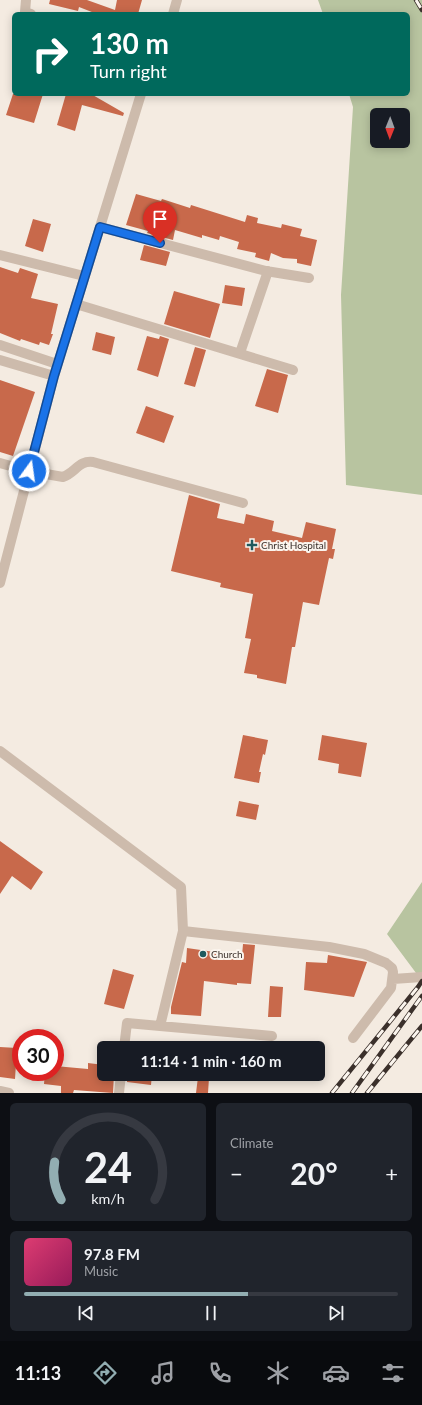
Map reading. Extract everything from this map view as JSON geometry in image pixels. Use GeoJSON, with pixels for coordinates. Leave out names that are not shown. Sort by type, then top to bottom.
{"type":"FeatureCollection","features":[{"type":"Feature","properties":{"kind":"street"},"geometry":{"type":"LineString","coordinates":[[25,12],[26,0]]}},
{"type":"Feature","properties":{"kind":"street"},"geometry":{"type":"LineString","coordinates":[[174,12],[178,0]]}},
{"type":"Feature","properties":{"kind":"street"},"geometry":{"type":"LineString","coordinates":[[0,583],[57,364],[141,96]]}},
{"type":"Feature","properties":{"kind":"street"},"geometry":{"type":"LineString","coordinates":[[100,227],[268,271],[309,278]]}},
{"type":"Feature","properties":{"kind":"street"},"geometry":{"type":"LineString","coordinates":[[0,255],[84,276]]}},
{"type":"Feature","properties":{"kind":"street"},"geometry":{"type":"LineString","coordinates":[[240,353],[268,271]]}},
{"type":"Feature","properties":{"kind":"street"},"geometry":{"type":"LineString","coordinates":[[76,304],[294,370]]}},
{"type":"Feature","properties":{"kind":"street"},"geometry":{"type":"LineString","coordinates":[[0,345],[57,364]]}},
{"type":"Feature","properties":{"kind":"street"},"geometry":{"type":"LineString","coordinates":[[0,360],[54,376]]}},
{"type":"Feature","properties":{"kind":"street"},"geometry":{"type":"LineString","coordinates":[[0,463],[29,471],[66,476],[84,462],[88,461],[243,503]]}},
{"type":"Feature","properties":{"kind":"street"},"geometry":{"type":"LineString","coordinates":[[0,752],[181,887],[183,931],[160,1026]]}},
{"type":"Feature","properties":{"kind":"street"},"geometry":{"type":"LineString","coordinates":[[183,931],[306,944],[364,954],[386,963],[392,968],[393,979],[391,988],[353,1038]]}},
{"type":"Feature","properties":{"kind":"street"},"geometry":{"type":"LineString","coordinates":[[393,979],[422,977]]}},
{"type":"Feature","properties":{"kind":"street"},"geometry":{"type":"LineString","coordinates":[[125,1041],[127,1024],[272,1036]]}},
{"type":"Feature","properties":{"kind":"street"},"geometry":{"type":"LineString","coordinates":[[119,1093],[120,1081]]}},
{"type":"Feature","properties":{"kind":"street"},"geometry":{"type":"LineString","coordinates":[[0,1091],[9,1093]]}},
{"type":"Feature","properties":{"kind":"green space"},"geometry":{"type":"Polygon","coordinates":[[[318,0],[422,0],[422,495],[346,485],[341,295],[353,107],[350,96],[410,96],[410,12],[322,12],[318,0]]]}},
{"type":"Feature","properties":{"kind":"green space"},"geometry":{"type":"Polygon","coordinates":[[[422,882],[422,981],[387,934],[422,882]]]}},
{"type":"Feature","properties":{"kind":"building"},"geometry":{"type":"Polygon","coordinates":[[[50,0],[87,0],[115,10],[117,0],[142,0],[139,12],[92,12],[79,7],[78,11],[49,4],[50,0]]]}},
{"type":"Feature","properties":{"kind":"building"},"geometry":{"type":"Polygon","coordinates":[[[12,96],[42,96],[34,123],[6,115],[12,96]]]}},
{"type":"Feature","properties":{"kind":"building"},"geometry":{"type":"Polygon","coordinates":[[[65,96],[94,96],[124,113],[123,116],[82,105],[75,131],[57,125],[65,96]]]}},
{"type":"Feature","properties":{"kind":"building"},"geometry":{"type":"Polygon","coordinates":[[[136,194],[161,201],[162,199],[190,208],[191,205],[245,222],[247,215],[258,218],[257,223],[281,228],[282,224],[302,229],[300,236],[317,240],[311,266],[297,263],[297,259],[283,258],[271,253],[269,261],[255,257],[256,253],[237,249],[239,242],[220,236],[219,240],[202,235],[202,238],[175,230],[173,240],[147,233],[148,231],[126,225],[136,194]]]}},
{"type":"Feature","properties":{"kind":"building"},"geometry":{"type":"Polygon","coordinates":[[[33,219],[51,224],[43,252],[25,246],[33,219]]]}},
{"type":"Feature","properties":{"kind":"building"},"geometry":{"type":"Polygon","coordinates":[[[144,245],[170,252],[166,266],[140,260],[144,245]]]}},
{"type":"Feature","properties":{"kind":"building"},"geometry":{"type":"Polygon","coordinates":[[[0,267],[18,273],[20,268],[38,274],[31,298],[58,304],[51,334],[53,334],[49,345],[40,342],[39,345],[21,339],[20,341],[0,333],[0,267]]]}},
{"type":"Feature","properties":{"kind":"building"},"geometry":{"type":"Polygon","coordinates":[[[225,285],[245,288],[242,306],[222,303],[225,285]]]}},
{"type":"Feature","properties":{"kind":"building"},"geometry":{"type":"Polygon","coordinates":[[[174,291],[220,304],[210,338],[164,324],[174,291]]]}},
{"type":"Feature","properties":{"kind":"building"},"geometry":{"type":"Polygon","coordinates":[[[96,332],[115,337],[111,355],[92,350],[96,332]]]}},
{"type":"Feature","properties":{"kind":"building"},"geometry":{"type":"Polygon","coordinates":[[[147,336],[159,339],[160,336],[169,339],[158,377],[137,370],[147,336]]]}},
{"type":"Feature","properties":{"kind":"building"},"geometry":{"type":"Polygon","coordinates":[[[195,347],[206,350],[195,387],[184,384],[195,347]]]}},
{"type":"Feature","properties":{"kind":"building"},"geometry":{"type":"Polygon","coordinates":[[[267,369],[288,375],[278,413],[255,406],[267,369]]]}},
{"type":"Feature","properties":{"kind":"building"},"geometry":{"type":"Polygon","coordinates":[[[0,380],[35,392],[13,456],[0,452],[0,380]]]}},
{"type":"Feature","properties":{"kind":"building"},"geometry":{"type":"Polygon","coordinates":[[[146,406],[174,416],[164,443],[136,433],[146,406]]]}},
{"type":"Feature","properties":{"kind":"building"},"geometry":{"type":"Polygon","coordinates":[[[189,495],[220,504],[217,518],[244,524],[246,514],[274,521],[272,531],[302,538],[306,522],[336,529],[332,549],[335,549],[333,559],[329,558],[319,605],[303,602],[295,647],[292,647],[286,684],[257,678],[257,675],[244,673],[251,639],[245,638],[253,594],[220,587],[221,583],[171,571],[189,495]]]}},
{"type":"Feature","properties":{"kind":"building"},"geometry":{"type":"Polygon","coordinates":[[[243,735],[268,740],[259,772],[261,772],[259,783],[234,778],[243,735]]]}},
{"type":"Feature","properties":{"kind":"building"},"geometry":{"type":"Polygon","coordinates":[[[322,735],[367,743],[361,777],[338,773],[339,764],[318,760],[322,735]]]}},
{"type":"Feature","properties":{"kind":"building"},"geometry":{"type":"Polygon","coordinates":[[[239,801],[259,805],[256,820],[236,816],[239,801]]]}},
{"type":"Feature","properties":{"kind":"building"},"geometry":{"type":"Polygon","coordinates":[[[0,841],[43,872],[31,890],[12,876],[0,894],[0,841]]]}},
{"type":"Feature","properties":{"kind":"building"},"geometry":{"type":"Polygon","coordinates":[[[243,944],[255,945],[251,984],[237,983],[237,985],[204,981],[201,1016],[171,1014],[171,1007],[182,962],[186,963],[187,948],[242,956],[243,944]]]}},
{"type":"Feature","properties":{"kind":"building"},"geometry":{"type":"Polygon","coordinates":[[[328,955],[367,962],[354,997],[304,990],[306,962],[327,963],[328,955]]]}},
{"type":"Feature","properties":{"kind":"building"},"geometry":{"type":"Polygon","coordinates":[[[113,969],[134,975],[124,1009],[104,1004],[113,969]]]}},
{"type":"Feature","properties":{"kind":"building"},"geometry":{"type":"Polygon","coordinates":[[[270,986],[283,987],[281,1017],[268,1017],[270,986]]]}},
{"type":"Feature","properties":{"kind":"building"},"geometry":{"type":"Polygon","coordinates":[[[0,1047],[12,1048],[12,1079],[0,1077],[0,1047]]]}},
{"type":"Feature","properties":{"kind":"building"},"geometry":{"type":"Polygon","coordinates":[[[88,1063],[97,1064],[97,1081],[114,1081],[113,1093],[74,1090],[73,1093],[61,1093],[61,1086],[44,1084],[44,1081],[64,1081],[64,1067],[88,1069],[88,1063]]]}},
{"type":"Feature","properties":{"kind":"building"},"geometry":{"type":"Polygon","coordinates":[[[127,1081],[151,1081],[151,1085],[127,1081]]]}},
{"type":"Feature","properties":{"kind":"building"},"geometry":{"type":"Polygon","coordinates":[[[198,1081],[209,1081],[208,1093],[196,1093],[198,1081]]]}},
{"type":"Feature","properties":{"kind":"railway"},"geometry":{"type":"LineString","coordinates":[[416,0],[422,10]]}},
{"type":"Feature","properties":{"kind":"railway"},"geometry":{"type":"LineString","coordinates":[[332,1093],[422,981]]}},
{"type":"Feature","properties":{"kind":"railway"},"geometry":{"type":"LineString","coordinates":[[352,1093],[422,996]]}},
{"type":"Feature","properties":{"kind":"railway"},"geometry":{"type":"LineString","coordinates":[[367,1093],[422,1026]]}},
{"type":"Feature","properties":{"kind":"place","name":"Christ Hospital"},"geometry":{"type":"Point","coordinates":[252,545]}},
{"type":"Feature","properties":{"kind":"place","name":"Church"},"geometry":{"type":"Point","coordinates":[203,954]}},
{"type":"Feature","properties":{"kind":"route"},"geometry":{"type":"LineString","coordinates":[[29,471],[54,376],[100,227],[160,243]]}}]}
